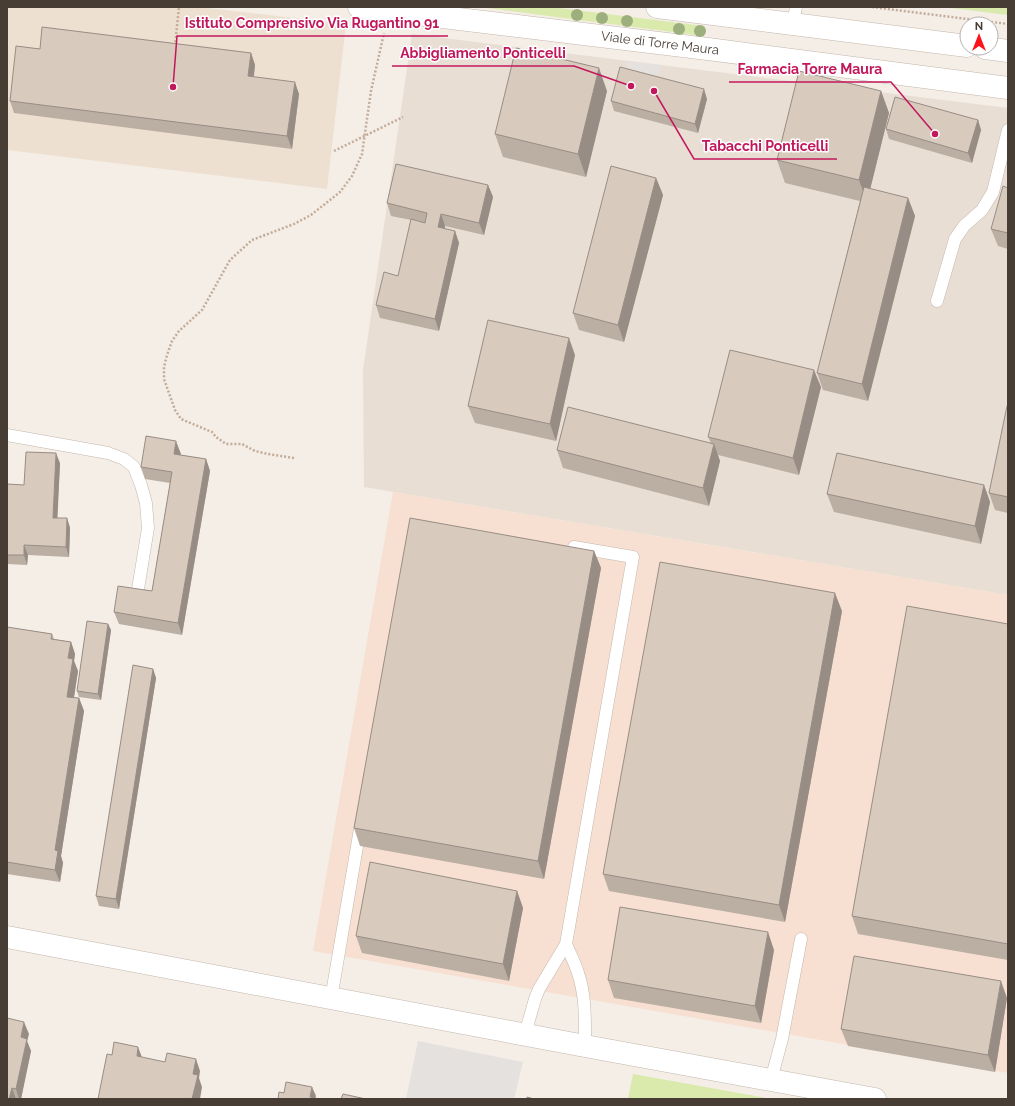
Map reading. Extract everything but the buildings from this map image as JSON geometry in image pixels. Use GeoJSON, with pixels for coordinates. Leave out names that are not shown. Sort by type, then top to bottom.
{"type":"FeatureCollection","features":[{"type":"Feature","properties":{"kind":"street","name":"Viale di Torre Maura"},"geometry":{"type":"LineString","coordinates":[[359,7],[708,49],[1008,88]]}},
{"type":"Feature","properties":{"kind":"street"},"geometry":{"type":"LineString","coordinates":[[657,7],[794,15],[959,45]]}},
{"type":"Feature","properties":{"kind":"street"},"geometry":{"type":"LineString","coordinates":[[7,938],[875,1099]]}},
{"type":"Feature","properties":{"kind":"lane"},"geometry":{"type":"LineString","coordinates":[[937,301],[955,239],[964,226],[982,210],[994,192],[1008,130]]}},
{"type":"Feature","properties":{"kind":"lane"},"geometry":{"type":"LineString","coordinates":[[7,435],[108,453],[124,459],[134,467],[141,484],[146,503],[148,528],[138,589]]}},
{"type":"Feature","properties":{"kind":"lane"},"geometry":{"type":"LineString","coordinates":[[524,1034],[539,989],[566,944],[633,557],[563,545]]}},
{"type":"Feature","properties":{"kind":"lane"},"geometry":{"type":"LineString","coordinates":[[331,999],[363,809]]}},
{"type":"Feature","properties":{"kind":"lane"},"geometry":{"type":"LineString","coordinates":[[771,1080],[782,1039],[800,939]]}},
{"type":"Feature","properties":{"kind":"lane"},"geometry":{"type":"LineString","coordinates":[[566,944],[582,986],[585,1009],[585,1046]]}},
{"type":"Feature","properties":{"kind":"path"},"geometry":{"type":"LineString","coordinates":[[175,48],[179,7]]}},
{"type":"Feature","properties":{"kind":"path"},"geometry":{"type":"LineString","coordinates":[[872,7],[1008,24]]}},
{"type":"Feature","properties":{"kind":"path"},"geometry":{"type":"LineString","coordinates":[[294,458],[255,451],[242,444],[226,444],[216,438],[212,432],[182,419],[175,410],[164,379],[164,367],[172,342],[179,331],[202,310],[230,260],[252,240],[294,224],[311,215],[340,192],[352,176],[362,154],[371,91],[384,33]]}},
{"type":"Feature","properties":{"kind":"path"},"geometry":{"type":"LineString","coordinates":[[334,151],[403,117]]}},
{"type":"Feature","properties":{"kind":"shaded area"},"geometry":{"type":"Polygon","coordinates":[[[7,7],[199,7],[346,24],[327,189],[7,150],[7,7]]]}},
{"type":"Feature","properties":{"kind":"shaded area"},"geometry":{"type":"Polygon","coordinates":[[[412,34],[1008,108],[1008,595],[364,487],[363,370],[412,34]]]}},
{"type":"Feature","properties":{"kind":"shaded area"},"geometry":{"type":"Polygon","coordinates":[[[628,61],[661,65],[656,84],[625,76],[628,61]]]}},
{"type":"Feature","properties":{"kind":"shaded area"},"geometry":{"type":"Polygon","coordinates":[[[393,492],[1008,595],[1008,1073],[313,951],[393,492]]]}},
{"type":"Feature","properties":{"kind":"shaded area"},"geometry":{"type":"Polygon","coordinates":[[[418,1041],[523,1062],[514,1099],[406,1099],[418,1041]]]}},
{"type":"Feature","properties":{"kind":"green space"},"geometry":{"type":"Polygon","coordinates":[[[480,7],[551,7],[704,26],[703,36],[480,7]]]}},
{"type":"Feature","properties":{"kind":"green space"},"geometry":{"type":"Polygon","coordinates":[[[943,7],[1008,7],[1008,15],[943,7]]]}},
{"type":"Feature","properties":{"kind":"green space"},"geometry":{"type":"Polygon","coordinates":[[[633,1074],[772,1099],[628,1099],[633,1074]]]}},
{"type":"Feature","properties":{"kind":"place","name":"Abbigliamento Ponticelli"},"geometry":{"type":"Point","coordinates":[631,86]}},
{"type":"Feature","properties":{"kind":"place","name":"Istituto Comprensivo Via Rugantino 91"},"geometry":{"type":"Point","coordinates":[173,87]}},
{"type":"Feature","properties":{"kind":"place","name":"Tabacchi Ponticelli"},"geometry":{"type":"Point","coordinates":[654,91]}},
{"type":"Feature","properties":{"kind":"place","name":"Farmacia Torre Maura"},"geometry":{"type":"Point","coordinates":[935,134]}}]}
